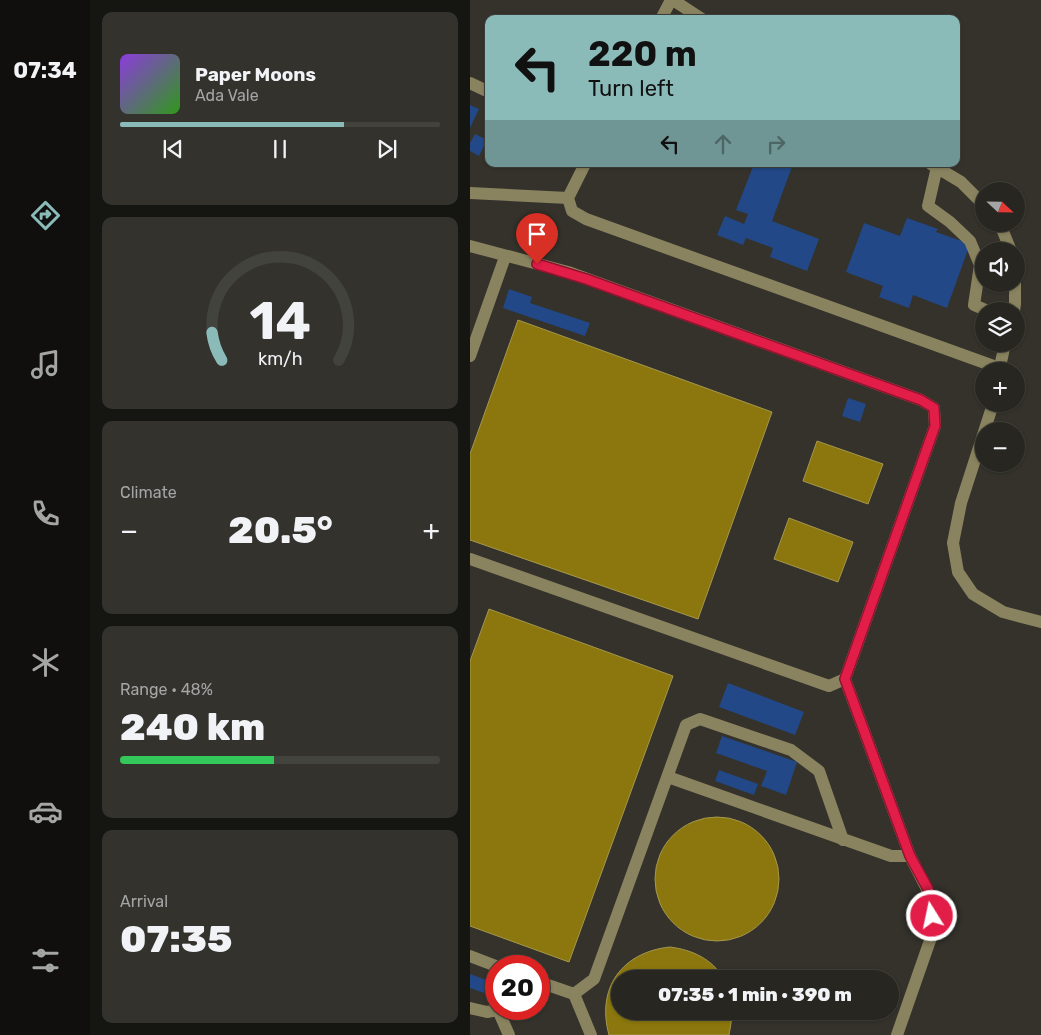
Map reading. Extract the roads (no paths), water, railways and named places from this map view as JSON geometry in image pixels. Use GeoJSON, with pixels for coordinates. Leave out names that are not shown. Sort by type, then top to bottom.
{"type":"FeatureCollection","features":[{"type":"Feature","properties":{"kind":"lane"},"geometry":{"type":"LineString","coordinates":[[663,15],[672,0],[696,15]]}},
{"type":"Feature","properties":{"kind":"lane"},"geometry":{"type":"LineString","coordinates":[[470,83],[485,90]]}},
{"type":"Feature","properties":{"kind":"lane"},"geometry":{"type":"LineString","coordinates":[[584,167],[568,198],[572,211],[586,219],[977,362]]}},
{"type":"Feature","properties":{"kind":"lane"},"geometry":{"type":"LineString","coordinates":[[934,167],[928,206],[950,222],[970,241],[980,264],[975,305]]}},
{"type":"Feature","properties":{"kind":"lane"},"geometry":{"type":"LineString","coordinates":[[936,167],[960,182],[975,196]]}},
{"type":"Feature","properties":{"kind":"lane"},"geometry":{"type":"LineString","coordinates":[[470,193],[568,198]]}},
{"type":"Feature","properties":{"kind":"lane"},"geometry":{"type":"LineString","coordinates":[[470,246],[505,257],[568,272],[597,282],[921,400],[934,408],[935,426],[845,679],[910,856],[928,889],[934,929],[897,1035]]}},
{"type":"Feature","properties":{"kind":"lane"},"geometry":{"type":"LineString","coordinates":[[470,356],[505,257]]}},
{"type":"Feature","properties":{"kind":"lane"},"geometry":{"type":"LineString","coordinates":[[989,412],[961,503],[953,543],[958,572],[973,594],[1003,612],[1041,622]]}},
{"type":"Feature","properties":{"kind":"lane"},"geometry":{"type":"LineString","coordinates":[[470,559],[829,686],[845,679]]}},
{"type":"Feature","properties":{"kind":"lane"},"geometry":{"type":"LineString","coordinates":[[574,994],[594,979],[686,725],[700,719],[791,750],[819,771],[842,840]]}},
{"type":"Feature","properties":{"kind":"lane"},"geometry":{"type":"LineString","coordinates":[[668,777],[891,856],[910,856]]}},
{"type":"Feature","properties":{"kind":"lane"},"geometry":{"type":"LineString","coordinates":[[470,956],[485,962]]}},
{"type":"Feature","properties":{"kind":"lane"},"geometry":{"type":"LineString","coordinates":[[550,986],[574,994],[591,1035]]}},
{"type":"Feature","properties":{"kind":"lane"},"geometry":{"type":"LineString","coordinates":[[470,1008],[485,1012]]}},
{"type":"Feature","properties":{"kind":"lane"},"geometry":{"type":"LineString","coordinates":[[502,1020],[509,1035]]}}]}
